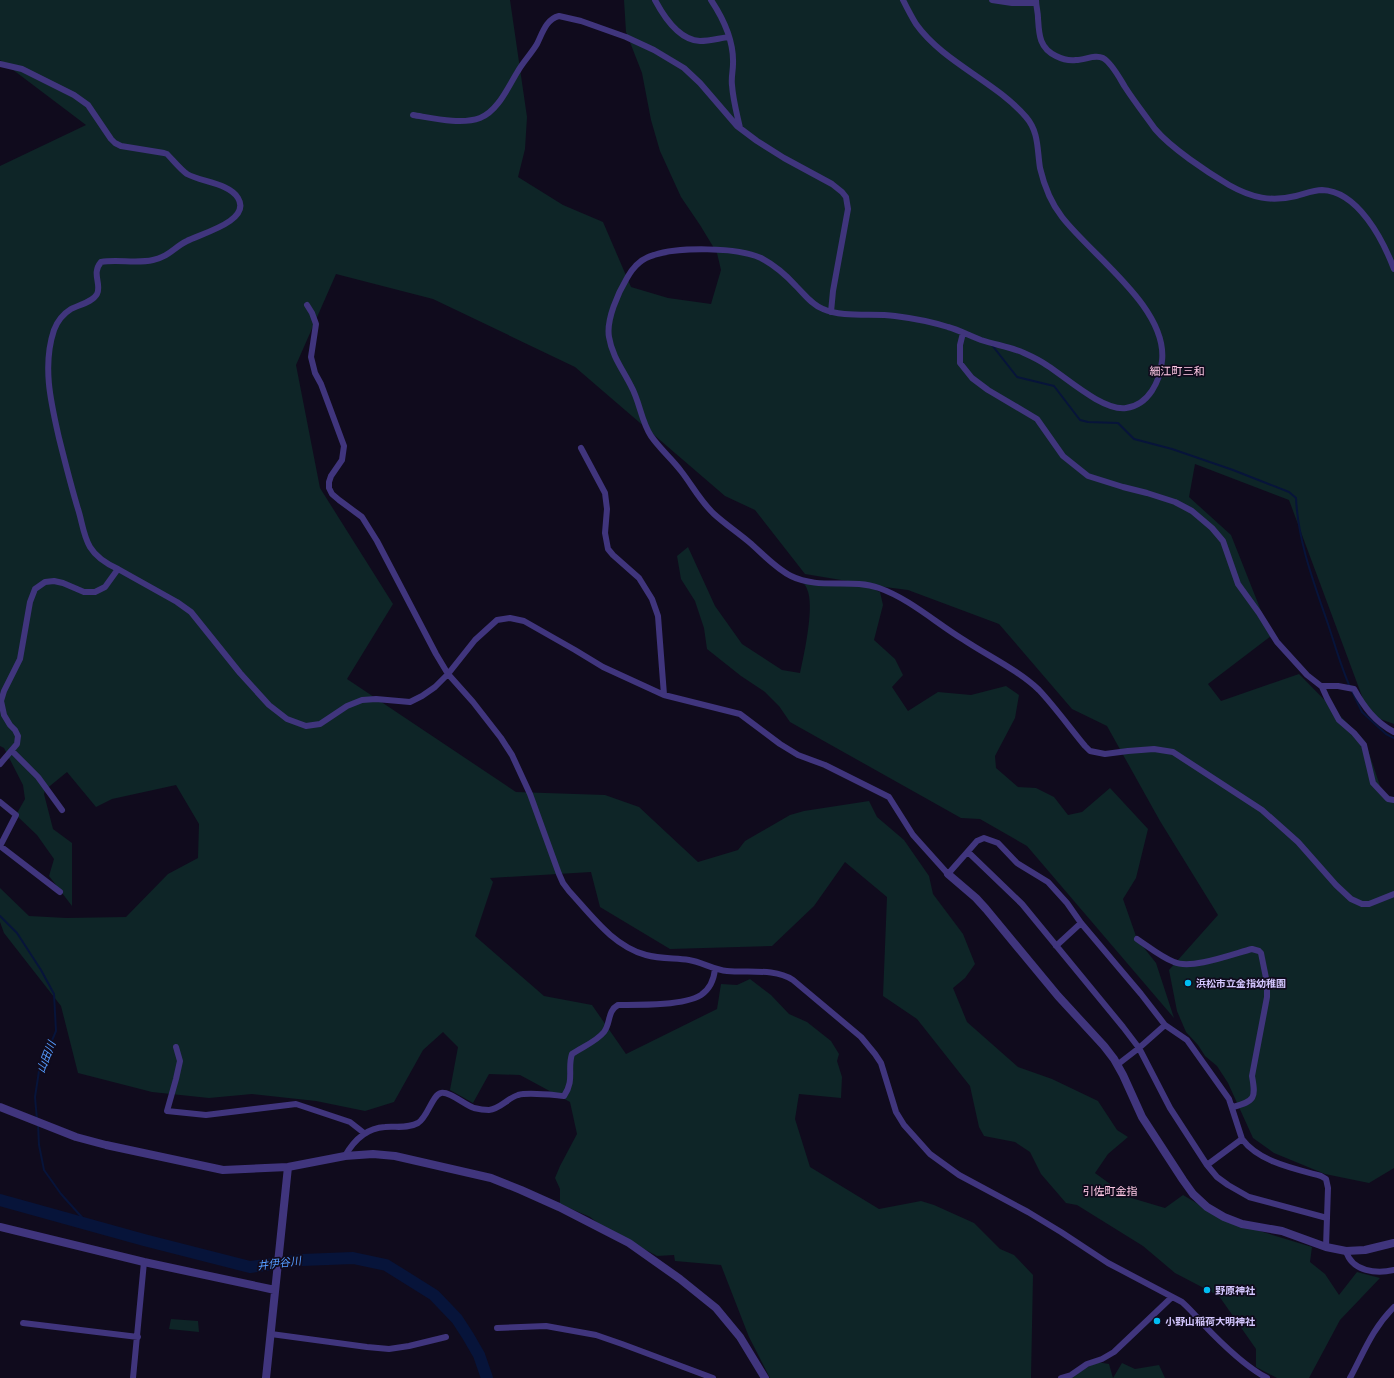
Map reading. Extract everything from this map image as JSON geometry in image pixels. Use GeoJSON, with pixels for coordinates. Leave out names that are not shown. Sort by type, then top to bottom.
{"type":"FeatureCollection","features":[{"type":"Feature","properties":{"kind":"street"},"geometry":{"type":"LineString","coordinates":[[655,0],[661,11],[680,33],[693,39],[700,40],[729,37]]}},
{"type":"Feature","properties":{"kind":"street"},"geometry":{"type":"LineString","coordinates":[[711,0],[729,37],[733,64],[733,98],[740,128]]}},
{"type":"Feature","properties":{"kind":"street"},"geometry":{"type":"LineString","coordinates":[[903,0],[917,25],[932,42],[990,85],[1022,111],[1031,122],[1035,131],[1042,174],[1055,208],[1081,240],[1123,282],[1149,314],[1162,346],[1162,367],[1156,384],[1147,398],[1132,407],[1113,407],[1099,401],[1044,363],[1010,347],[980,340],[945,326],[895,316],[843,314],[831,312],[815,305],[774,267],[757,256],[719,250],[680,251],[652,255],[636,265],[627,277],[610,318],[608,336],[617,364],[634,391],[644,422],[651,436],[681,471],[703,503],[718,518],[738,532],[776,566],[791,576],[821,584],[854,583],[878,587],[917,608],[1027,680],[1040,691],[1090,751],[1105,754],[1154,749],[1173,752],[1271,817],[1298,842],[1336,885],[1351,899],[1362,904],[1374,903],[1394,894]]}},
{"type":"Feature","properties":{"kind":"street"},"geometry":{"type":"LineString","coordinates":[[992,0],[1012,3],[1036,2],[1039,35],[1042,45],[1046,50],[1051,54],[1064,59],[1075,60],[1096,57],[1105,59],[1156,129],[1166,140],[1199,166],[1230,185],[1259,198],[1273,199],[1323,190],[1343,197],[1355,205],[1364,214],[1379,238],[1394,269]]}},
{"type":"Feature","properties":{"kind":"street"},"geometry":{"type":"LineString","coordinates":[[413,115],[469,120],[481,117],[488,113],[503,98],[548,22],[556,17],[559,16],[581,20],[626,37],[668,58],[684,68],[700,83],[740,128],[784,158],[832,184],[846,197],[848,209],[833,292],[831,312]]}},
{"type":"Feature","properties":{"kind":"street"},"geometry":{"type":"LineString","coordinates":[[0,64],[22,69],[74,95],[92,108],[115,144],[164,152],[185,173],[231,191],[238,198],[240,203],[239,212],[231,221],[184,243],[163,258],[150,261],[101,262],[98,265],[96,276],[98,289],[96,296],[70,309],[65,313],[56,326],[49,360],[50,398],[81,523],[90,547],[104,561],[177,602],[191,612],[240,673],[269,705],[287,719],[306,726],[320,724],[347,706],[362,700],[376,699],[410,702],[435,687],[488,628],[498,620],[510,618],[524,621],[603,667],[664,695],[740,714],[780,744],[798,755],[825,765],[889,798],[913,835],[948,874],[976,898],[986,909],[1058,996],[1104,1046],[1123,1075],[1142,1117],[1193,1194],[1207,1207],[1224,1217],[1242,1224],[1282,1231],[1326,1247],[1346,1251],[1365,1250],[1394,1243]]}},
{"type":"Feature","properties":{"kind":"street"},"geometry":{"type":"LineString","coordinates":[[307,305],[316,324],[311,357],[344,446],[342,460],[331,476],[329,488],[332,494],[362,517],[377,541],[448,674],[473,702],[501,738],[512,755],[530,794],[559,874],[569,892],[616,941],[630,949],[660,958],[689,960],[715,969],[726,971],[774,973],[785,975],[793,980],[861,1037],[875,1054],[881,1063],[896,1112],[904,1126],[930,1154],[959,1175],[1028,1212],[1108,1263],[1182,1302],[1192,1310],[1204,1325],[1243,1362],[1267,1378]]}},
{"type":"Feature","properties":{"kind":"street"},"geometry":{"type":"LineString","coordinates":[[963,333],[960,345],[960,363],[972,378],[988,390],[1036,419],[1063,456],[1081,471],[1088,476],[1175,502],[1192,511],[1212,528],[1223,541],[1238,584],[1260,613],[1277,642],[1306,675],[1322,687],[1339,720],[1354,733],[1364,745],[1373,783],[1388,799],[1394,800]]}},
{"type":"Feature","properties":{"kind":"street"},"geometry":{"type":"LineString","coordinates":[[582,448],[605,494],[607,509],[605,533],[608,549],[613,556],[639,578],[652,599],[658,616],[664,695]]}},
{"type":"Feature","properties":{"kind":"street"},"geometry":{"type":"LineString","coordinates":[[0,764],[17,744],[18,736],[4,716],[1,701],[4,691],[20,659],[30,602],[35,590],[45,582],[54,580],[84,592],[95,592],[105,587],[118,569]]}},
{"type":"Feature","properties":{"kind":"street"},"geometry":{"type":"LineString","coordinates":[[1322,687],[1354,689],[1364,706],[1373,717],[1394,732]]}},
{"type":"Feature","properties":{"kind":"street"},"geometry":{"type":"LineString","coordinates":[[12,751],[38,777],[62,810]]}},
{"type":"Feature","properties":{"kind":"street"},"geometry":{"type":"LineString","coordinates":[[0,802],[16,815],[0,846],[60,892]]}},
{"type":"Feature","properties":{"kind":"street"},"geometry":{"type":"LineString","coordinates":[[948,874],[977,841],[984,838],[995,842],[1017,863],[1048,882],[1067,903],[1081,923],[1165,1025],[1187,1040],[1229,1099],[1233,1107],[1242,1139],[1259,1155],[1269,1160],[1321,1176],[1326,1179],[1328,1188],[1326,1247]]}},
{"type":"Feature","properties":{"kind":"street"},"geometry":{"type":"LineString","coordinates":[[968,852],[1022,904],[1123,1027],[1139,1048],[1170,1108],[1207,1165],[1217,1177],[1250,1197],[1327,1218]]}},
{"type":"Feature","properties":{"kind":"street"},"geometry":{"type":"LineString","coordinates":[[1056,946],[1081,923]]}},
{"type":"Feature","properties":{"kind":"street"},"geometry":{"type":"LineString","coordinates":[[1137,940],[1175,963],[1186,965],[1252,950],[1261,953],[1267,983],[1267,997],[1252,1076],[1254,1089],[1251,1099],[1246,1103],[1233,1107]]}},
{"type":"Feature","properties":{"kind":"street"},"geometry":{"type":"LineString","coordinates":[[346,1156],[351,1146],[364,1133],[384,1127],[401,1127],[416,1124],[426,1117],[435,1097],[443,1092],[473,1108],[489,1110],[518,1095],[564,1096],[569,1089],[572,1054],[603,1034],[614,1007],[618,1005],[654,1005],[696,997],[701,995],[712,983],[715,969]]}},
{"type":"Feature","properties":{"kind":"street"},"geometry":{"type":"LineString","coordinates":[[1117,1065],[1165,1025]]}},
{"type":"Feature","properties":{"kind":"street"},"geometry":{"type":"LineString","coordinates":[[176,1047],[180,1061],[167,1111],[206,1115],[296,1104],[350,1122],[364,1133]]}},
{"type":"Feature","properties":{"kind":"street"},"geometry":{"type":"LineString","coordinates":[[0,1107],[76,1137],[106,1145],[223,1170],[288,1167],[346,1156],[373,1154],[395,1156],[491,1178],[559,1207],[629,1244],[680,1279],[716,1308],[740,1337],[765,1378]]}},
{"type":"Feature","properties":{"kind":"street"},"geometry":{"type":"LineString","coordinates":[[1207,1165],[1242,1139]]}},
{"type":"Feature","properties":{"kind":"street"},"geometry":{"type":"LineString","coordinates":[[266,1378],[288,1167]]}},
{"type":"Feature","properties":{"kind":"street"},"geometry":{"type":"LineString","coordinates":[[0,1227],[144,1262],[275,1286]]}},
{"type":"Feature","properties":{"kind":"street"},"geometry":{"type":"LineString","coordinates":[[1346,1251],[1348,1257],[1355,1264],[1369,1272],[1394,1270]]}},
{"type":"Feature","properties":{"kind":"street"},"geometry":{"type":"LineString","coordinates":[[133,1378],[144,1262]]}},
{"type":"Feature","properties":{"kind":"street"},"geometry":{"type":"LineString","coordinates":[[1061,1378],[1071,1375],[1087,1364],[1102,1359],[1114,1352],[1172,1298]]}},
{"type":"Feature","properties":{"kind":"street"},"geometry":{"type":"LineString","coordinates":[[1350,1378],[1374,1331],[1394,1307]]}},
{"type":"Feature","properties":{"kind":"street"},"geometry":{"type":"LineString","coordinates":[[23,1323],[138,1337]]}},
{"type":"Feature","properties":{"kind":"street"},"geometry":{"type":"LineString","coordinates":[[497,1328],[546,1326],[596,1335],[713,1378]]}},
{"type":"Feature","properties":{"kind":"street"},"geometry":{"type":"LineString","coordinates":[[270,1334],[389,1349],[446,1337]]}},
{"type":"Feature","properties":{"kind":"green space"},"geometry":{"type":"Polygon","coordinates":[[[0,0],[510,0],[527,117],[525,149],[518,177],[563,205],[603,222],[631,287],[668,298],[711,304],[721,270],[717,253],[681,197],[660,151],[651,120],[642,73],[626,32],[624,0],[1394,0],[1394,724],[1369,715],[1289,500],[1195,464],[1189,497],[1231,535],[1271,636],[1208,684],[1221,701],[1299,674],[1365,741],[1382,792],[1394,798],[1394,1168],[1369,1183],[1325,1174],[1274,1153],[1253,1138],[1228,1083],[1217,1066],[1205,1056],[1198,1045],[1186,1032],[1177,1011],[1169,970],[1218,915],[1160,821],[1107,726],[1072,709],[999,624],[908,590],[862,584],[880,592],[883,605],[874,640],[895,659],[903,675],[892,687],[908,711],[938,692],[971,695],[1006,686],[1019,695],[1015,718],[995,756],[996,768],[1018,787],[1036,788],[1054,797],[1068,815],[1082,812],[1110,788],[1148,829],[1136,878],[1123,899],[1137,939],[1156,963],[1174,1018],[1027,846],[980,819],[961,818],[790,722],[779,706],[765,692],[741,676],[707,649],[704,628],[695,601],[681,579],[677,556],[688,547],[715,606],[742,644],[782,670],[800,673],[804,655],[810,606],[806,588],[799,579],[859,583],[805,574],[755,510],[725,496],[575,367],[433,299],[336,274],[296,365],[320,488],[393,604],[347,679],[516,792],[605,795],[639,807],[698,862],[738,850],[745,841],[790,815],[804,811],[869,801],[877,817],[904,840],[929,876],[933,894],[963,934],[975,964],[965,978],[953,988],[967,1022],[1018,1067],[1052,1079],[1098,1101],[1117,1130],[1128,1137],[1108,1154],[1095,1173],[1128,1197],[1165,1208],[1183,1195],[1227,1221],[1312,1247],[1310,1262],[1325,1274],[1339,1295],[1357,1272],[1380,1278],[1340,1320],[1309,1378],[1277,1378],[1256,1367],[1256,1349],[1219,1296],[1175,1273],[1143,1246],[1077,1205],[1066,1203],[1041,1174],[1030,1152],[1015,1142],[984,1136],[979,1127],[970,1086],[917,1019],[883,996],[887,897],[845,862],[814,906],[772,946],[670,949],[600,907],[591,872],[490,878],[493,882],[475,936],[544,996],[592,1005],[626,1054],[717,1009],[721,984],[737,985],[750,979],[771,995],[789,1014],[807,1022],[831,1041],[839,1054],[837,1061],[842,1077],[841,1098],[799,1094],[795,1119],[810,1167],[879,1209],[921,1201],[934,1205],[974,1223],[1000,1249],[1014,1255],[1033,1275],[1031,1378],[770,1378],[749,1337],[721,1265],[675,1261],[674,1255],[657,1256],[635,1244],[613,1235],[590,1217],[560,1204],[560,1189],[555,1178],[577,1134],[570,1102],[520,1075],[489,1074],[473,1103],[450,1090],[458,1047],[443,1032],[423,1050],[394,1102],[365,1111],[316,1101],[252,1094],[209,1098],[152,1092],[78,1073],[61,1006],[4,933],[0,922],[0,888],[29,916],[66,918],[126,917],[168,874],[198,858],[199,824],[176,785],[112,799],[96,807],[67,772],[45,790],[44,794],[53,829],[72,843],[72,906],[49,876],[54,859],[37,835],[16,815],[25,799],[23,785],[4,748],[0,746],[0,166],[86,125],[0,60],[0,0]]]}},
{"type":"Feature","properties":{"kind":"green space"},"geometry":{"type":"Polygon","coordinates":[[[171,1319],[198,1321],[199,1332],[169,1329],[171,1319]]]}},
{"type":"Feature","properties":{"kind":"green space"},"geometry":{"type":"Polygon","coordinates":[[[1097,1362],[1109,1364],[1113,1378],[1069,1378],[1097,1362]]]}},
{"type":"Feature","properties":{"kind":"green space"},"geometry":{"type":"Polygon","coordinates":[[[1122,1363],[1135,1369],[1159,1365],[1165,1378],[1113,1378],[1122,1363]]]}},
{"type":"Feature","properties":{"kind":"waterway"},"geometry":{"type":"LineString","coordinates":[[992,345],[1017,377],[1054,386],[1080,420],[1088,422],[1118,423],[1134,439],[1172,449],[1233,470],[1289,492],[1296,498],[1297,514],[1303,546],[1312,578],[1350,687]]}},
{"type":"Feature","properties":{"kind":"waterway"},"geometry":{"type":"LineString","coordinates":[[1352,691],[1362,712],[1386,734],[1394,738]]}},
{"type":"Feature","properties":{"kind":"waterway","name":"山田川"},"geometry":{"type":"LineString","coordinates":[[0,916],[17,933],[41,970],[54,994],[56,1031],[39,1071],[35,1097],[37,1120]]}},
{"type":"Feature","properties":{"kind":"waterway","name":"山田川"},"geometry":{"type":"LineString","coordinates":[[38,1124],[39,1145],[44,1170],[61,1194],[88,1224]]}},
{"type":"Feature","properties":{"kind":"waterway","name":"井伊谷川"},"geometry":{"type":"LineString","coordinates":[[0,1200],[144,1240],[250,1267],[302,1260],[353,1258],[386,1265],[434,1295],[457,1319],[479,1355],[487,1378]]}},
{"type":"Feature","properties":{"kind":"place","name":"浜松市立金指幼稚園"},"geometry":{"type":"Point","coordinates":[1188,983]}},
{"type":"Feature","properties":{"kind":"place","name":"野原神社"},"geometry":{"type":"Point","coordinates":[1207,1290]}},
{"type":"Feature","properties":{"kind":"place","name":"小野山稲荷大明神社"},"geometry":{"type":"Point","coordinates":[1157,1321]}},
{"type":"Feature","properties":{"kind":"district","name":"細江町三和"},"geometry":{"type":"Point","coordinates":[1177,371]}},
{"type":"Feature","properties":{"kind":"district","name":"引佐町金指"},"geometry":{"type":"Point","coordinates":[1110,1191]}}]}
